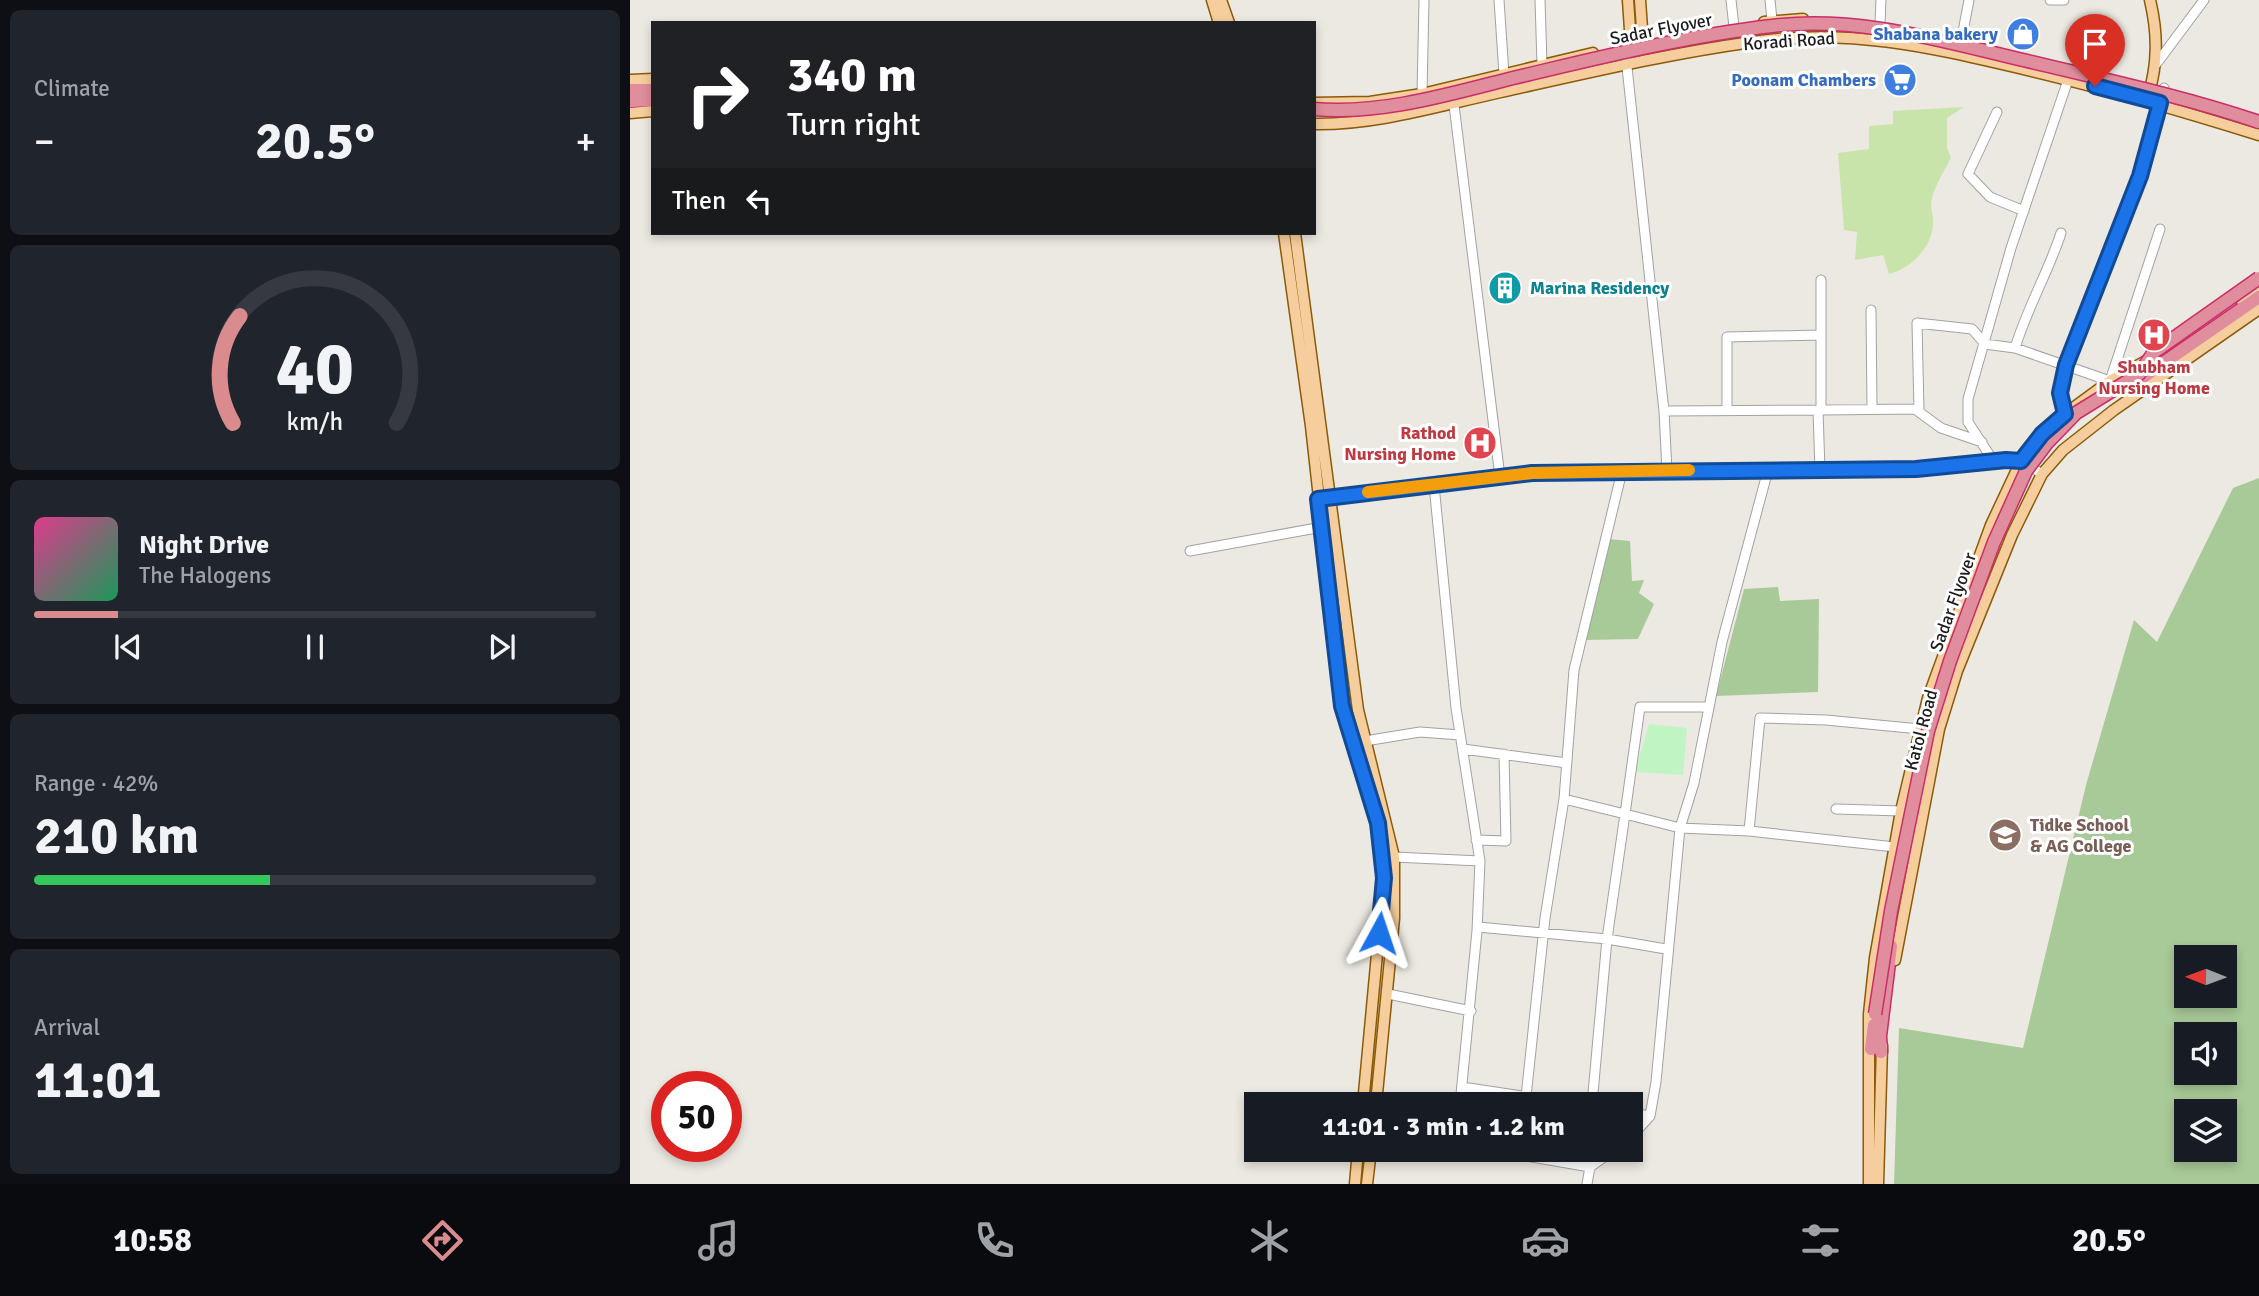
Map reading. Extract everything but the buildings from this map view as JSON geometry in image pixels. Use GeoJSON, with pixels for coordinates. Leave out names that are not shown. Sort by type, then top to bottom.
{"type":"FeatureCollection","features":[{"type":"Feature","properties":{"kind":"highway","name":"Sadar Flyover"},"geometry":{"type":"LineString","coordinates":[[1316,109],[1388,105],[1671,43],[1772,26],[1821,25],[1885,28],[2180,98],[2259,122]]}},
{"type":"Feature","properties":{"kind":"highway","name":"Sadar Flyover"},"geometry":{"type":"LineString","coordinates":[[1316,123],[1328,117],[1386,111],[1726,38],[1784,30],[1890,33],[2259,122]]}},
{"type":"Feature","properties":{"kind":"highway"},"geometry":{"type":"LineString","coordinates":[[630,90],[651,89]]}},
{"type":"Feature","properties":{"kind":"highway"},"geometry":{"type":"LineString","coordinates":[[630,102],[651,100]]}},
{"type":"Feature","properties":{"kind":"highway","name":"Sadar Flyover"},"geometry":{"type":"LineString","coordinates":[[1876,1051],[1891,911],[1928,731],[1994,542],[2026,471],[2047,443],[2076,413],[2139,373],[2154,352],[2171,338],[2259,278]]}},
{"type":"Feature","properties":{"kind":"highway","name":"Sadar Flyover"},"geometry":{"type":"LineString","coordinates":[[1879,1014],[1896,911],[1933,732],[1959,649],[2020,496],[2050,448],[2098,405],[2259,297]]}},
{"type":"Feature","properties":{"kind":"main road"},"geometry":{"type":"LineString","coordinates":[[1212,0],[1217,19]]}},
{"type":"Feature","properties":{"kind":"main road"},"geometry":{"type":"LineString","coordinates":[[1221,0],[1228,21]]}},
{"type":"Feature","properties":{"kind":"main road"},"geometry":{"type":"LineString","coordinates":[[1628,0],[1628,46]]}},
{"type":"Feature","properties":{"kind":"main road"},"geometry":{"type":"LineString","coordinates":[[1640,0],[1643,43]]}},
{"type":"Feature","properties":{"kind":"main road"},"geometry":{"type":"LineString","coordinates":[[2147,100],[2157,63],[2156,26],[2150,0]]}},
{"type":"Feature","properties":{"kind":"main road","name":"Koradi Road"},"geometry":{"type":"LineString","coordinates":[[1316,103],[1370,102],[1422,94],[1542,64],[1772,20],[1842,20],[1880,23],[2152,85],[2259,122]]}},
{"type":"Feature","properties":{"kind":"main road","name":"Koradi Road"},"geometry":{"type":"LineString","coordinates":[[1316,123],[1369,120],[1626,66],[1786,38],[1881,38],[2160,103],[2259,135]]}},
{"type":"Feature","properties":{"kind":"main road"},"geometry":{"type":"LineString","coordinates":[[630,80],[651,79]]}},
{"type":"Feature","properties":{"kind":"main road"},"geometry":{"type":"LineString","coordinates":[[630,113],[651,111]]}},
{"type":"Feature","properties":{"kind":"main road"},"geometry":{"type":"LineString","coordinates":[[1284,235],[1347,642],[1365,741],[1394,857],[1394,918],[1377,1092]]}},
{"type":"Feature","properties":{"kind":"main road"},"geometry":{"type":"LineString","coordinates":[[1295,235],[1323,498],[1322,527],[1342,706],[1378,823],[1384,878],[1364,1092]]}},
{"type":"Feature","properties":{"kind":"main road","name":"Katol Road"},"geometry":{"type":"LineString","coordinates":[[1878,1184],[1876,1051],[1869,1014],[1874,958],[1901,811],[1920,729],[1940,663],[1991,525],[2021,461],[2042,434],[2110,381],[2168,348],[2259,286]]}},
{"type":"Feature","properties":{"kind":"main road","name":"Katol Road"},"geometry":{"type":"LineString","coordinates":[[1869,1184],[1876,1051],[1939,729],[1957,671],[2012,535],[2042,474],[2063,450],[2114,410],[2259,309]]}},
{"type":"Feature","properties":{"kind":"main road"},"geometry":{"type":"LineString","coordinates":[[1355,1184],[1357,1162]]}},
{"type":"Feature","properties":{"kind":"main road"},"geometry":{"type":"LineString","coordinates":[[1367,1184],[1370,1162]]}},
{"type":"Feature","properties":{"kind":"street"},"geometry":{"type":"LineString","coordinates":[[1422,94],[1424,0]]}},
{"type":"Feature","properties":{"kind":"street"},"geometry":{"type":"LineString","coordinates":[[1499,0],[1504,74]]}},
{"type":"Feature","properties":{"kind":"street"},"geometry":{"type":"LineString","coordinates":[[1540,0],[1542,64]]}},
{"type":"Feature","properties":{"kind":"street"},"geometry":{"type":"LineString","coordinates":[[1731,0],[1734,27]]}},
{"type":"Feature","properties":{"kind":"street"},"geometry":{"type":"LineString","coordinates":[[1770,0],[1772,20]]}},
{"type":"Feature","properties":{"kind":"street"},"geometry":{"type":"LineString","coordinates":[[1880,23],[1881,0]]}},
{"type":"Feature","properties":{"kind":"street"},"geometry":{"type":"LineString","coordinates":[[1961,42],[1969,0]]}},
{"type":"Feature","properties":{"kind":"street"},"geometry":{"type":"LineString","coordinates":[[2050,0],[2064,0]]}},
{"type":"Feature","properties":{"kind":"street"},"geometry":{"type":"LineString","coordinates":[[2157,63],[2204,0]]}},
{"type":"Feature","properties":{"kind":"street"},"geometry":{"type":"LineString","coordinates":[[1628,46],[1626,66],[1664,411],[1667,471]]}},
{"type":"Feature","properties":{"kind":"street"},"geometry":{"type":"LineString","coordinates":[[1994,461],[1968,422],[1968,398],[2024,211],[2072,66]]}},
{"type":"Feature","properties":{"kind":"street"},"geometry":{"type":"LineString","coordinates":[[1452,87],[1500,477]]}},
{"type":"Feature","properties":{"kind":"street"},"geometry":{"type":"LineString","coordinates":[[2065,414],[2060,393],[2066,365],[2140,176],[2164,88]]}},
{"type":"Feature","properties":{"kind":"street"},"geometry":{"type":"LineString","coordinates":[[1997,112],[1968,174],[1990,197],[2024,211]]}},
{"type":"Feature","properties":{"kind":"street"},"geometry":{"type":"LineString","coordinates":[[1919,411],[1917,323],[1972,329],[1985,344],[2015,348],[2110,381],[2160,229]]}},
{"type":"Feature","properties":{"kind":"street"},"geometry":{"type":"LineString","coordinates":[[2015,348],[2024,320],[2046,278],[2061,233]]}},
{"type":"Feature","properties":{"kind":"street"},"geometry":{"type":"LineString","coordinates":[[1820,471],[1821,280]]}},
{"type":"Feature","properties":{"kind":"street"},"geometry":{"type":"LineString","coordinates":[[1871,310],[1872,409]]}},
{"type":"Feature","properties":{"kind":"street"},"geometry":{"type":"LineString","coordinates":[[1727,410],[1727,337],[1821,335]]}},
{"type":"Feature","properties":{"kind":"street"},"geometry":{"type":"LineString","coordinates":[[1664,411],[1919,411],[1941,428],[1982,442]]}},
{"type":"Feature","properties":{"kind":"street"},"geometry":{"type":"LineString","coordinates":[[1323,498],[1500,477],[1622,471],[1916,469],[2021,461],[2042,474]]}},
{"type":"Feature","properties":{"kind":"street"},"geometry":{"type":"LineString","coordinates":[[1643,1124],[1650,1116],[1656,1082],[1680,828],[1694,783],[1707,707],[1768,470]]}},
{"type":"Feature","properties":{"kind":"street"},"geometry":{"type":"LineString","coordinates":[[1527,1092],[1545,918],[1564,799],[1574,670],[1622,471]]}},
{"type":"Feature","properties":{"kind":"street"},"geometry":{"type":"LineString","coordinates":[[1434,485],[1460,735],[1480,861],[1478,927],[1461,1092]]}},
{"type":"Feature","properties":{"kind":"street"},"geometry":{"type":"LineString","coordinates":[[1190,551],[1322,527]]}},
{"type":"Feature","properties":{"kind":"street"},"geometry":{"type":"LineString","coordinates":[[1593,1092],[1607,939],[1640,707],[1707,707]]}},
{"type":"Feature","properties":{"kind":"street"},"geometry":{"type":"LineString","coordinates":[[1749,831],[1760,718],[1826,720],[1920,729]]}},
{"type":"Feature","properties":{"kind":"street"},"geometry":{"type":"LineString","coordinates":[[1365,741],[1420,732],[1460,735]]}},
{"type":"Feature","properties":{"kind":"street"},"geometry":{"type":"LineString","coordinates":[[1462,749],[1567,763]]}},
{"type":"Feature","properties":{"kind":"street"},"geometry":{"type":"LineString","coordinates":[[1476,840],[1506,841],[1504,754]]}},
{"type":"Feature","properties":{"kind":"street"},"geometry":{"type":"LineString","coordinates":[[1564,799],[1680,828],[1749,831],[1895,846]]}},
{"type":"Feature","properties":{"kind":"street"},"geometry":{"type":"LineString","coordinates":[[1836,809],[1901,811]]}},
{"type":"Feature","properties":{"kind":"street"},"geometry":{"type":"LineString","coordinates":[[1394,857],[1480,861]]}},
{"type":"Feature","properties":{"kind":"street"},"geometry":{"type":"LineString","coordinates":[[1478,927],[1607,939],[1667,949]]}},
{"type":"Feature","properties":{"kind":"street"},"geometry":{"type":"LineString","coordinates":[[1388,994],[1471,1011]]}},
{"type":"Feature","properties":{"kind":"street"},"geometry":{"type":"LineString","coordinates":[[1462,1087],[1494,1092]]}},
{"type":"Feature","properties":{"kind":"street"},"geometry":{"type":"LineString","coordinates":[[1643,1115],[1650,1116]]}},
{"type":"Feature","properties":{"kind":"street"},"geometry":{"type":"LineString","coordinates":[[1561,1162],[1590,1167]]}},
{"type":"Feature","properties":{"kind":"street"},"geometry":{"type":"LineString","coordinates":[[1587,1184],[1590,1167],[1597,1162]]}},
{"type":"Feature","properties":{"kind":"green space"},"geometry":{"type":"Polygon","coordinates":[[[1964,107],[1947,118],[1947,148],[1951,158],[1932,198],[1932,233],[1924,249],[1905,267],[1889,274],[1883,255],[1855,260],[1857,232],[1844,230],[1838,153],[1869,149],[1869,126],[1893,124],[1893,111],[1964,107]]]}},
{"type":"Feature","properties":{"kind":"green space"},"geometry":{"type":"Polygon","coordinates":[[[2259,478],[2259,1184],[1894,1184],[1899,1028],[2023,1048],[2086,785],[2134,620],[2157,642],[2233,488],[2259,478]]]}},
{"type":"Feature","properties":{"kind":"green space"},"geometry":{"type":"Polygon","coordinates":[[[1608,539],[1630,541],[1632,581],[1644,580],[1639,593],[1654,604],[1638,639],[1585,640],[1608,539]]]}},
{"type":"Feature","properties":{"kind":"green space"},"geometry":{"type":"Polygon","coordinates":[[[1778,587],[1780,601],[1819,599],[1818,692],[1716,696],[1744,589],[1778,587]]]}},
{"type":"Feature","properties":{"kind":"green space"},"geometry":{"type":"Polygon","coordinates":[[[1649,724],[1687,728],[1683,775],[1635,772],[1649,724]]]}},
{"type":"Feature","properties":{"kind":"slow traffic"},"geometry":{"type":"LineString","coordinates":[[1368,492],[1532,473],[1689,470]]}},
{"type":"Feature","properties":{"kind":"place","name":"Shabana bakery"},"geometry":{"type":"Point","coordinates":[2023,34]}},
{"type":"Feature","properties":{"kind":"place","name":"Poonam Chambers"},"geometry":{"type":"Point","coordinates":[1900,80]}},
{"type":"Feature","properties":{"kind":"place","name":"Marina Residency"},"geometry":{"type":"Point","coordinates":[1505,288]}},
{"type":"Feature","properties":{"kind":"place","name":"Shubham Nursing Home"},"geometry":{"type":"Point","coordinates":[2154,335]}},
{"type":"Feature","properties":{"kind":"place","name":"Rathod Nursing Home"},"geometry":{"type":"Point","coordinates":[1480,443]}},
{"type":"Feature","properties":{"kind":"place","name":"Tidke School & AG College"},"geometry":{"type":"Point","coordinates":[2005,835]}},
{"type":"Feature","properties":{"kind":"route"},"geometry":{"type":"LineString","coordinates":[[1379,933],[1384,878],[1378,823],[1342,706],[1318,499],[1532,473],[1916,469],[2006,460],[2021,461],[2042,434],[2065,414],[2060,393],[2066,365],[2140,176],[2160,103],[2095,86]]}}]}
